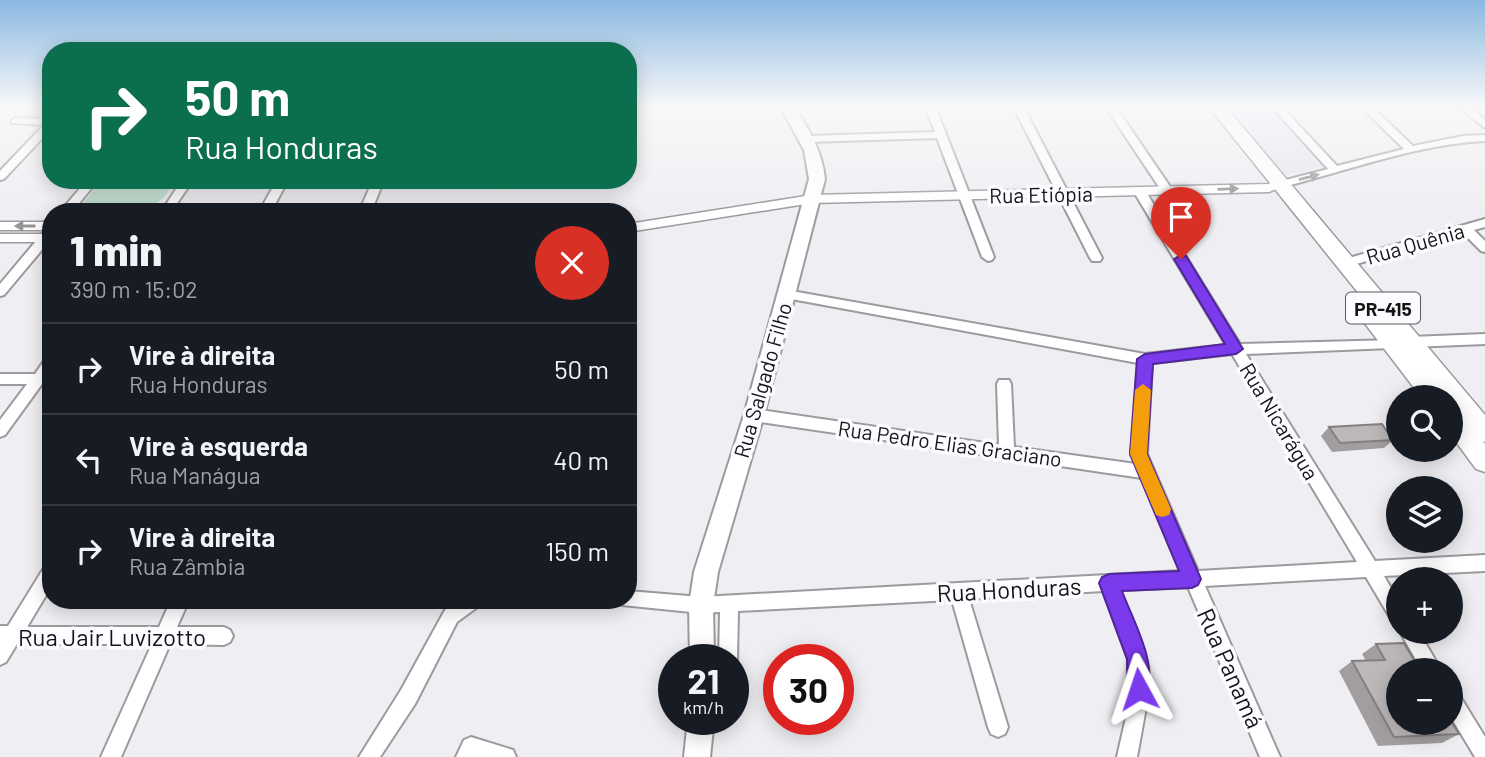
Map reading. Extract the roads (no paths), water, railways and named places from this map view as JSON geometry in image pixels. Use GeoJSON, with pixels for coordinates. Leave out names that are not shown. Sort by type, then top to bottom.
{"type":"FeatureCollection","features":[{"type":"Feature","properties":{"kind":"highway","name":"PR-415"},"geometry":{"type":"LineString","coordinates":[[1235,141],[1346,263],[1427,385]]}},
{"type":"Feature","properties":{"kind":"highway","name":"PR-415"},"geometry":{"type":"LineString","coordinates":[[1242,141],[1401,343],[1485,432]]}},
{"type":"Feature","properties":{"kind":"highway"},"geometry":{"type":"LineString","coordinates":[[1463,434],[1485,462]]}},
{"type":"Feature","properties":{"kind":"main road","name":"Rua Salgado Filho"},"geometry":{"type":"LineString","coordinates":[[702,644],[701,605],[706,572],[754,415],[817,179],[817,162],[808,141]]}},
{"type":"Feature","properties":{"kind":"main road"},"geometry":{"type":"LineString","coordinates":[[697,757],[699,735]]}},
{"type":"Feature","properties":{"kind":"street"},"geometry":{"type":"LineString","coordinates":[[0,177],[33,141]]}},
{"type":"Feature","properties":{"kind":"street"},"geometry":{"type":"LineString","coordinates":[[943,141],[988,257]]}},
{"type":"Feature","properties":{"kind":"street"},"geometry":{"type":"LineString","coordinates":[[1036,141],[1096,258]]}},
{"type":"Feature","properties":{"kind":"street"},"geometry":{"type":"LineString","coordinates":[[1134,141],[1167,191]]}},
{"type":"Feature","properties":{"kind":"street"},"geometry":{"type":"LineString","coordinates":[[1309,141],[1335,170]]}},
{"type":"Feature","properties":{"kind":"street"},"geometry":{"type":"LineString","coordinates":[[1402,141],[1411,150]]}},
{"type":"Feature","properties":{"kind":"street"},"geometry":{"type":"LineString","coordinates":[[1276,186],[1452,141]]}},
{"type":"Feature","properties":{"kind":"street","name":"Rua Etiópia"},"geometry":{"type":"LineString","coordinates":[[637,227],[812,199],[1140,192],[1276,186]]}},
{"type":"Feature","properties":{"kind":"street"},"geometry":{"type":"LineString","coordinates":[[74,203],[85,189]]}},
{"type":"Feature","properties":{"kind":"street","name":"Rua Nicarágua"},"geometry":{"type":"LineString","coordinates":[[1140,192],[1386,595]]}},
{"type":"Feature","properties":{"kind":"street","name":"Rua Quênia"},"geometry":{"type":"LineString","coordinates":[[1346,263],[1485,223]]}},
{"type":"Feature","properties":{"kind":"street"},"geometry":{"type":"LineString","coordinates":[[0,226],[42,232]]}},
{"type":"Feature","properties":{"kind":"street"},"geometry":{"type":"LineString","coordinates":[[1465,228],[1485,248]]}},
{"type":"Feature","properties":{"kind":"street"},"geometry":{"type":"LineString","coordinates":[[0,238],[42,234]]}},
{"type":"Feature","properties":{"kind":"street"},"geometry":{"type":"LineString","coordinates":[[0,292],[42,241]]}},
{"type":"Feature","properties":{"kind":"street"},"geometry":{"type":"LineString","coordinates":[[786,294],[1145,359],[1236,349],[1485,339]]}},
{"type":"Feature","properties":{"kind":"street","name":"Rua Panamá"},"geometry":{"type":"LineString","coordinates":[[1145,359],[1139,454],[1270,757]]}},
{"type":"Feature","properties":{"kind":"street"},"geometry":{"type":"LineString","coordinates":[[0,379],[42,379]]}},
{"type":"Feature","properties":{"kind":"street"},"geometry":{"type":"LineString","coordinates":[[0,431],[42,381]]}},
{"type":"Feature","properties":{"kind":"street"},"geometry":{"type":"LineString","coordinates":[[1004,384],[1007,451]]}},
{"type":"Feature","properties":{"kind":"street","name":"Rua Pedro Elias Graciano"},"geometry":{"type":"LineString","coordinates":[[754,415],[1146,472]]}},
{"type":"Feature","properties":{"kind":"street","name":"Rua Honduras"},"geometry":{"type":"LineString","coordinates":[[637,600],[701,605],[729,604],[1485,563]]}},
{"type":"Feature","properties":{"kind":"street"},"geometry":{"type":"LineString","coordinates":[[1109,583],[1137,659],[1136,713],[1127,757]]}},
{"type":"Feature","properties":{"kind":"street"},"geometry":{"type":"LineString","coordinates":[[0,656],[6,636],[42,584]]}},
{"type":"Feature","properties":{"kind":"street"},"geometry":{"type":"LineString","coordinates":[[958,591],[998,727]]}},
{"type":"Feature","properties":{"kind":"street"},"geometry":{"type":"LineString","coordinates":[[728,644],[729,604]]}},
{"type":"Feature","properties":{"kind":"street"},"geometry":{"type":"LineString","coordinates":[[111,757],[176,609]]}},
{"type":"Feature","properties":{"kind":"street"},"geometry":{"type":"LineString","coordinates":[[369,757],[408,697],[451,616],[461,609]]}},
{"type":"Feature","properties":{"kind":"street","name":"Rua Jair Luvizotto"},"geometry":{"type":"LineString","coordinates":[[6,636],[225,636]]}},
{"type":"Feature","properties":{"kind":"street"},"geometry":{"type":"LineString","coordinates":[[1463,719],[1485,755]]}},
{"type":"Feature","properties":{"kind":"street"},"geometry":{"type":"LineString","coordinates":[[466,757],[471,747],[506,757]]}}]}
